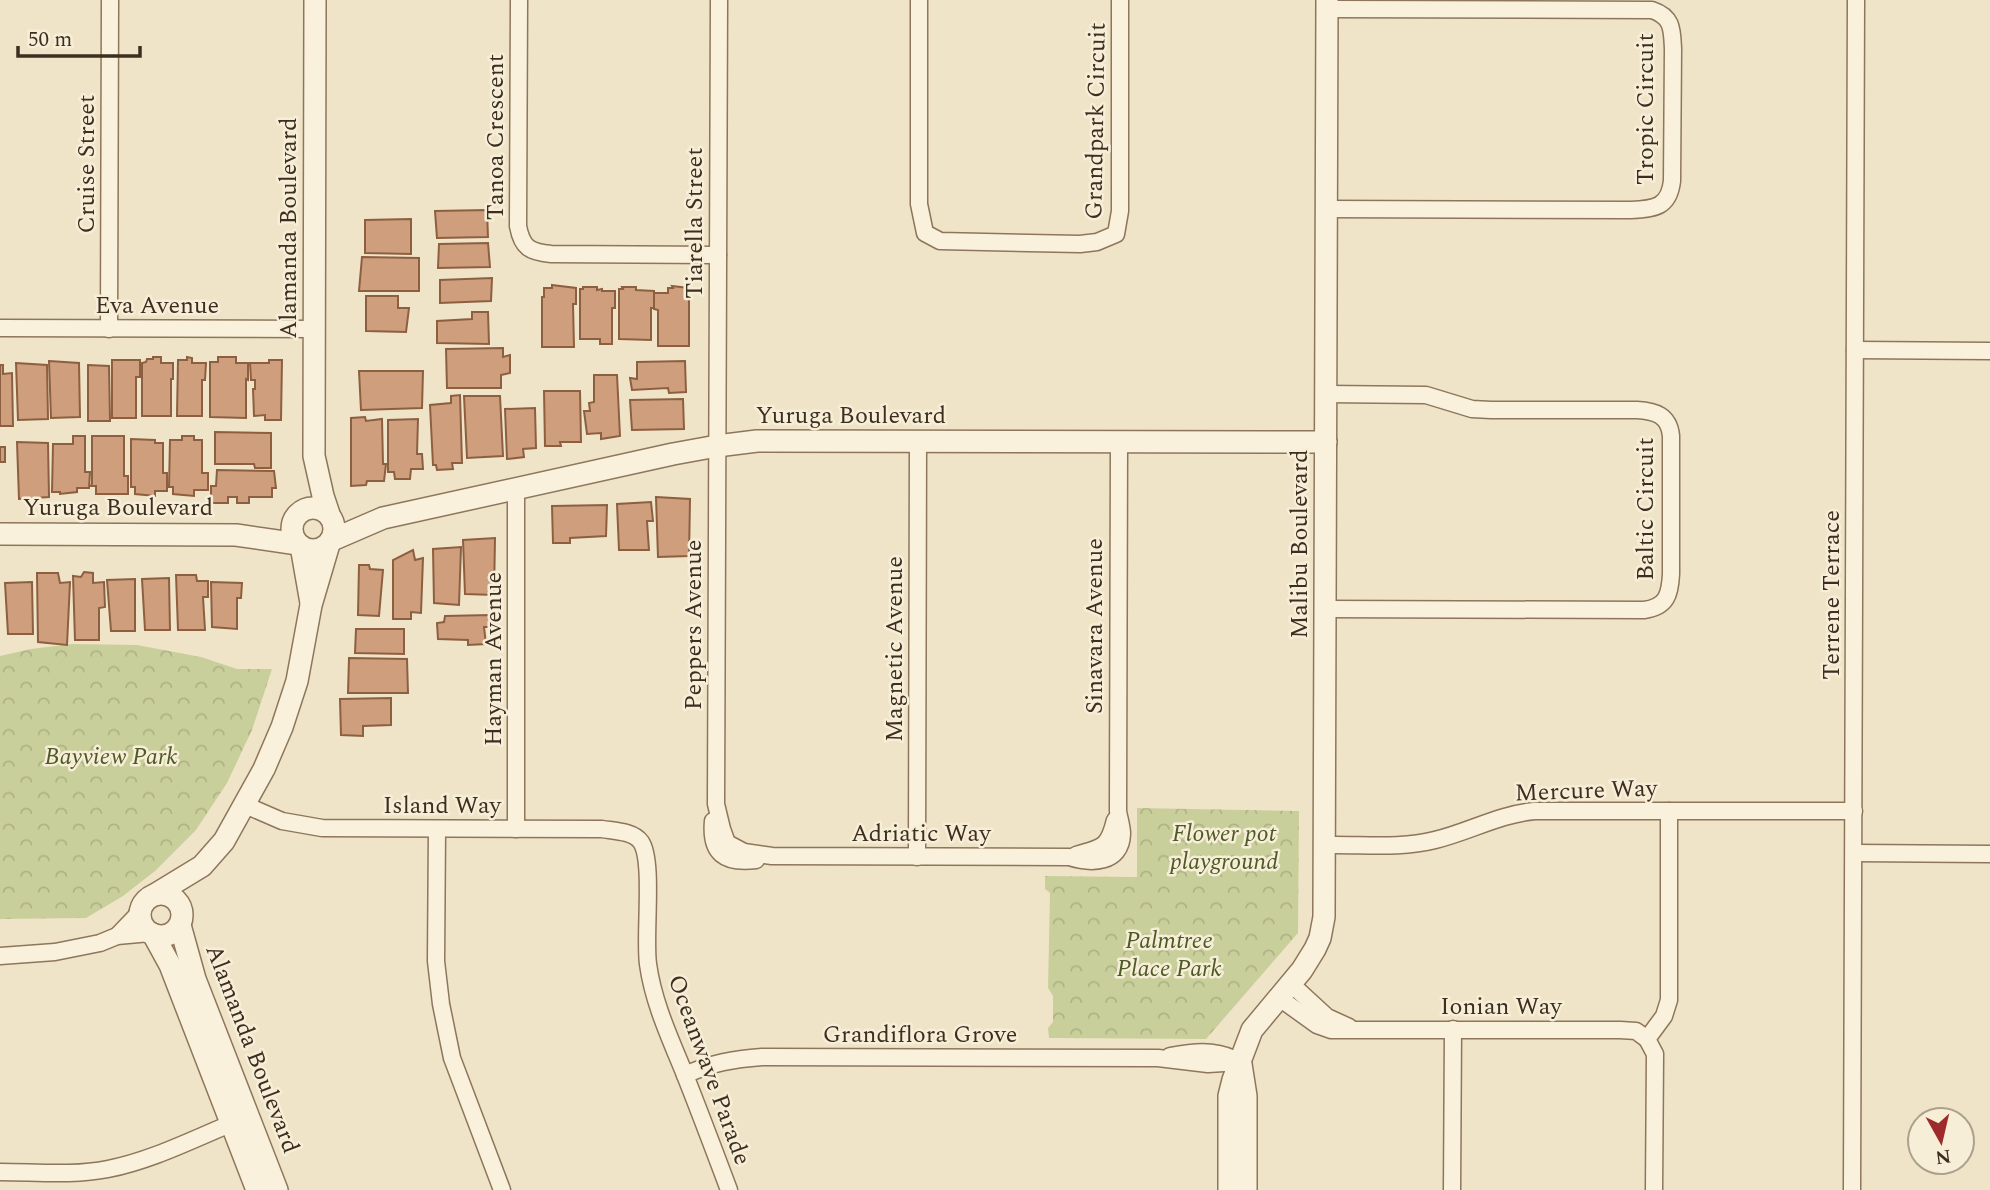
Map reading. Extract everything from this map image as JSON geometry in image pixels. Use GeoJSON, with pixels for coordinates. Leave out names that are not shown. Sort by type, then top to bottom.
{"type":"FeatureCollection","features":[{"type":"Feature","properties":{"kind":"street","name":"Cruise Street"},"geometry":{"type":"LineString","coordinates":[[109,328],[110,0]]}},
{"type":"Feature","properties":{"kind":"street","name":"Alamanda Boulevard"},"geometry":{"type":"LineString","coordinates":[[315,0],[314,456],[330,515]]}},
{"type":"Feature","properties":{"kind":"street","name":"Tanoa Crescent"},"geometry":{"type":"LineString","coordinates":[[519,0],[518,226],[524,245],[533,251],[551,254],[718,255]]}},
{"type":"Feature","properties":{"kind":"street","name":"Tiarella Street"},"geometry":{"type":"LineString","coordinates":[[717,446],[719,0]]}},
{"type":"Feature","properties":{"kind":"street","name":"Grandpark Circuit"},"geometry":{"type":"LineString","coordinates":[[919,0],[919,204],[925,233],[940,241],[1080,244],[1097,242],[1116,234],[1120,211],[1120,0]]}},
{"type":"Feature","properties":{"kind":"street","name":"Terrene Terrace"},"geometry":{"type":"LineString","coordinates":[[1853,1190],[1856,0]]}},
{"type":"Feature","properties":{"kind":"street","name":"Malibu Boulevard"},"geometry":{"type":"LineString","coordinates":[[1228,1190],[1229,1096],[1233,1080],[1252,1030],[1310,960],[1323,926],[1327,4]]}},
{"type":"Feature","properties":{"kind":"street","name":"Tropic Circuit"},"geometry":{"type":"LineString","coordinates":[[1327,4],[1652,10],[1668,20],[1673,49],[1672,181],[1670,195],[1656,207],[1631,210],[1327,209]]}},
{"type":"Feature","properties":{"kind":"street","name":"Eva Avenue"},"geometry":{"type":"LineString","coordinates":[[0,328],[314,329]]}},
{"type":"Feature","properties":{"kind":"street"},"geometry":{"type":"LineString","coordinates":[[1855,350],[1990,351]]}},
{"type":"Feature","properties":{"kind":"street","name":"Baltic Circuit"},"geometry":{"type":"LineString","coordinates":[[1325,609],[1644,610],[1662,604],[1669,593],[1671,573],[1671,436],[1669,425],[1660,414],[1637,410],[1479,410],[1426,395],[1326,394]]}},
{"type":"Feature","properties":{"kind":"street","name":"Yuruga Boulevard"},"geometry":{"type":"LineString","coordinates":[[330,542],[383,518],[717,446],[771,441],[1326,442]]}},
{"type":"Feature","properties":{"kind":"street","name":"Magnetic Avenue"},"geometry":{"type":"LineString","coordinates":[[917,857],[918,442]]}},
{"type":"Feature","properties":{"kind":"street","name":"Sinavara Avenue"},"geometry":{"type":"LineString","coordinates":[[1108,850],[1122,837],[1118,811],[1119,442]]}},
{"type":"Feature","properties":{"kind":"street","name":"Peppers Avenue"},"geometry":{"type":"LineString","coordinates":[[717,446],[716,804],[722,830],[722,847]]}},
{"type":"Feature","properties":{"kind":"street","name":"Alamanda Boulevard"},"geometry":{"type":"LineString","coordinates":[[297,515],[314,456]]}},
{"type":"Feature","properties":{"kind":"street","name":"Hayman Avenue"},"geometry":{"type":"LineString","coordinates":[[516,489],[516,829]]}},
{"type":"Feature","properties":{"kind":"street"},"geometry":{"type":"LineString","coordinates":[[0,956],[55,953],[100,943],[117,936],[159,936],[171,933],[181,920],[187,898],[202,866],[224,841],[245,805],[268,760],[291,702],[303,658],[311,605],[335,527],[330,515],[323,510],[310,508],[297,515],[292,531],[299,545],[311,605]]}},
{"type":"Feature","properties":{"kind":"street","name":"Yuruga Boulevard"},"geometry":{"type":"LineString","coordinates":[[236,535],[276,525],[297,515]]}},
{"type":"Feature","properties":{"kind":"street","name":"Yuruga Boulevard"},"geometry":{"type":"LineString","coordinates":[[330,515],[383,518]]}},
{"type":"Feature","properties":{"kind":"street","name":"Yuruga Boulevard"},"geometry":{"type":"LineString","coordinates":[[0,534],[236,535],[299,545]]}},
{"type":"Feature","properties":{"kind":"street"},"geometry":{"type":"LineString","coordinates":[[299,545],[312,551],[324,548],[330,542]]}},
{"type":"Feature","properties":{"kind":"street","name":"Island Way"},"geometry":{"type":"LineString","coordinates":[[245,805],[282,821],[308,827],[602,829],[630,834],[640,840]]}},
{"type":"Feature","properties":{"kind":"street","name":"Mercure Way"},"geometry":{"type":"LineString","coordinates":[[1325,845],[1422,843],[1525,811],[1854,811]]}},
{"type":"Feature","properties":{"kind":"street"},"geometry":{"type":"LineString","coordinates":[[1654,1190],[1654,1054],[1647,1039],[1664,1016],[1669,1000],[1670,811]]}},
{"type":"Feature","properties":{"kind":"street"},"geometry":{"type":"LineString","coordinates":[[437,829],[436,961],[440,1004],[452,1058],[502,1190]]}},
{"type":"Feature","properties":{"kind":"street","name":"Oceanwave Parade"},"geometry":{"type":"LineString","coordinates":[[640,840],[647,865],[646,926],[649,967],[658,1005],[729,1190]]}},
{"type":"Feature","properties":{"kind":"street","name":"Adriatic Way"},"geometry":{"type":"LineString","coordinates":[[722,847],[772,856],[1069,857],[1082,861],[1101,860],[1108,850]]}},
{"type":"Feature","properties":{"kind":"street"},"geometry":{"type":"LineString","coordinates":[[1854,853],[1990,854]]}},
{"type":"Feature","properties":{"kind":"street"},"geometry":{"type":"LineString","coordinates":[[117,936],[140,912],[145,900],[202,866]]}},
{"type":"Feature","properties":{"kind":"street"},"geometry":{"type":"LineString","coordinates":[[156,894],[163,893],[175,898],[179,903],[181,920]]}},
{"type":"Feature","properties":{"kind":"street"},"geometry":{"type":"LineString","coordinates":[[140,912],[142,924],[152,934]]}},
{"type":"Feature","properties":{"kind":"street","name":"Alamanda Boulevard"},"geometry":{"type":"LineString","coordinates":[[181,920],[195,979],[240,1120],[257,1190]]}},
{"type":"Feature","properties":{"kind":"street","name":"Alamanda Boulevard"},"geometry":{"type":"LineString","coordinates":[[152,934],[170,965],[240,1120],[277,1190]]}},
{"type":"Feature","properties":{"kind":"street","name":"Ionian Way"},"geometry":{"type":"LineString","coordinates":[[1284,990],[1327,1017],[1353,1029],[1629,1030],[1636,1031],[1647,1039]]}},
{"type":"Feature","properties":{"kind":"street"},"geometry":{"type":"LineString","coordinates":[[1452,1190],[1453,1029]]}},
{"type":"Feature","properties":{"kind":"street","name":"Grandiflora Grove"},"geometry":{"type":"LineString","coordinates":[[685,1075],[729,1059],[762,1057],[1158,1058],[1208,1052],[1224,1054],[1240,1062]]}},
{"type":"Feature","properties":{"kind":"street"},"geometry":{"type":"LineString","coordinates":[[1240,1062],[1246,1096],[1246,1190]]}},
{"type":"Feature","properties":{"kind":"street"},"geometry":{"type":"LineString","coordinates":[[0,1172],[76,1172],[107,1169],[138,1161],[240,1120]]}},
{"type":"Feature","properties":{"kind":"green space","name":"Bayview Park"},"geometry":{"type":"Polygon","coordinates":[[[72,644],[137,645],[201,657],[237,669],[272,669],[252,730],[227,783],[196,830],[155,871],[123,896],[86,918],[0,919],[0,656],[72,644]]]}},
{"type":"Feature","properties":{"kind":"green space","name":"Palmtree Place Park"},"geometry":{"type":"Polygon","coordinates":[[[1137,808],[1299,811],[1298,933],[1206,1039],[1049,1038],[1048,1028],[1053,1022],[1053,996],[1048,988],[1050,893],[1045,889],[1045,876],[1137,877],[1137,808]]]}},
{"type":"Feature","properties":{"kind":"building"},"geometry":{"type":"Polygon","coordinates":[[[487,210],[488,237],[437,238],[435,211],[487,210]]]}},
{"type":"Feature","properties":{"kind":"building"},"geometry":{"type":"Polygon","coordinates":[[[411,219],[411,254],[365,253],[365,220],[411,219]]]}},
{"type":"Feature","properties":{"kind":"building"},"geometry":{"type":"Polygon","coordinates":[[[488,243],[490,267],[438,268],[439,244],[488,243]]]}},
{"type":"Feature","properties":{"kind":"building"},"geometry":{"type":"Polygon","coordinates":[[[362,257],[419,258],[419,291],[359,291],[362,257]]]}},
{"type":"Feature","properties":{"kind":"building"},"geometry":{"type":"Polygon","coordinates":[[[492,278],[491,301],[440,303],[440,280],[492,278]]]}},
{"type":"Feature","properties":{"kind":"building"},"geometry":{"type":"Polygon","coordinates":[[[552,285],[576,288],[576,304],[573,304],[574,347],[542,347],[542,297],[544,288],[552,288],[552,285]]]}},
{"type":"Feature","properties":{"kind":"building"},"geometry":{"type":"Polygon","coordinates":[[[672,286],[689,288],[689,346],[658,346],[658,310],[654,309],[654,293],[668,293],[668,288],[673,288],[672,286]]]}},
{"type":"Feature","properties":{"kind":"building"},"geometry":{"type":"Polygon","coordinates":[[[583,287],[615,291],[612,344],[600,344],[600,339],[580,339],[580,289],[583,287]]]}},
{"type":"Feature","properties":{"kind":"building"},"geometry":{"type":"Polygon","coordinates":[[[622,287],[654,291],[651,340],[619,339],[619,289],[623,289],[622,287]]]}},
{"type":"Feature","properties":{"kind":"building"},"geometry":{"type":"Polygon","coordinates":[[[366,296],[398,296],[398,308],[409,308],[406,332],[366,331],[366,296]]]}},
{"type":"Feature","properties":{"kind":"building"},"geometry":{"type":"Polygon","coordinates":[[[472,312],[488,312],[489,344],[437,343],[437,321],[472,319],[472,312]]]}},
{"type":"Feature","properties":{"kind":"building"},"geometry":{"type":"Polygon","coordinates":[[[503,348],[503,357],[510,355],[510,373],[501,375],[501,388],[447,388],[446,349],[503,348]]]}},
{"type":"Feature","properties":{"kind":"building"},"geometry":{"type":"Polygon","coordinates":[[[153,357],[161,357],[161,363],[173,363],[171,416],[142,416],[142,363],[153,357]]]}},
{"type":"Feature","properties":{"kind":"building"},"geometry":{"type":"Polygon","coordinates":[[[187,357],[192,358],[192,363],[206,363],[205,380],[202,380],[202,416],[177,416],[178,360],[187,360],[187,357]]]}},
{"type":"Feature","properties":{"kind":"building"},"geometry":{"type":"Polygon","coordinates":[[[218,357],[236,357],[236,363],[248,363],[246,418],[210,417],[210,362],[218,362],[218,357]]]}},
{"type":"Feature","properties":{"kind":"building"},"geometry":{"type":"Polygon","coordinates":[[[112,360],[140,360],[140,377],[136,377],[136,418],[112,418],[112,360]]]}},
{"type":"Feature","properties":{"kind":"building"},"geometry":{"type":"Polygon","coordinates":[[[269,360],[282,360],[281,420],[265,420],[265,415],[254,416],[255,380],[251,380],[250,363],[269,363],[269,360]]]}},
{"type":"Feature","properties":{"kind":"building"},"geometry":{"type":"Polygon","coordinates":[[[49,361],[79,363],[80,417],[51,418],[49,361]]]}},
{"type":"Feature","properties":{"kind":"building"},"geometry":{"type":"Polygon","coordinates":[[[685,361],[686,392],[669,393],[668,388],[632,390],[630,378],[637,379],[637,362],[685,361]]]}},
{"type":"Feature","properties":{"kind":"building"},"geometry":{"type":"Polygon","coordinates":[[[16,363],[47,365],[48,419],[18,420],[16,363]]]}},
{"type":"Feature","properties":{"kind":"building"},"geometry":{"type":"Polygon","coordinates":[[[0,365],[3,365],[3,374],[12,373],[13,426],[0,426],[0,365]]]}},
{"type":"Feature","properties":{"kind":"building"},"geometry":{"type":"Polygon","coordinates":[[[88,365],[109,366],[110,421],[88,421],[88,365]]]}},
{"type":"Feature","properties":{"kind":"building"},"geometry":{"type":"Polygon","coordinates":[[[359,371],[423,371],[422,408],[361,410],[359,371]]]}},
{"type":"Feature","properties":{"kind":"building"},"geometry":{"type":"Polygon","coordinates":[[[594,375],[617,375],[620,436],[601,439],[601,433],[587,434],[584,411],[590,411],[589,403],[594,402],[594,375]]]}},
{"type":"Feature","properties":{"kind":"building"},"geometry":{"type":"Polygon","coordinates":[[[544,391],[580,391],[581,442],[560,442],[561,446],[545,446],[544,391]]]}},
{"type":"Feature","properties":{"kind":"building"},"geometry":{"type":"Polygon","coordinates":[[[460,395],[462,463],[452,463],[453,469],[437,470],[436,465],[433,465],[430,405],[451,403],[451,396],[460,395]]]}},
{"type":"Feature","properties":{"kind":"building"},"geometry":{"type":"Polygon","coordinates":[[[464,396],[500,396],[503,456],[467,458],[464,396]]]}},
{"type":"Feature","properties":{"kind":"building"},"geometry":{"type":"Polygon","coordinates":[[[683,399],[684,429],[632,430],[630,400],[683,399]]]}},
{"type":"Feature","properties":{"kind":"building"},"geometry":{"type":"Polygon","coordinates":[[[535,408],[536,448],[523,449],[524,457],[507,459],[505,409],[535,408]]]}},
{"type":"Feature","properties":{"kind":"building"},"geometry":{"type":"Polygon","coordinates":[[[365,417],[366,421],[382,419],[383,464],[386,464],[384,481],[367,481],[366,485],[351,486],[351,418],[365,417]]]}},
{"type":"Feature","properties":{"kind":"building"},"geometry":{"type":"Polygon","coordinates":[[[418,419],[417,454],[422,454],[423,469],[411,469],[410,479],[395,479],[394,472],[388,472],[388,420],[418,419]]]}},
{"type":"Feature","properties":{"kind":"building"},"geometry":{"type":"Polygon","coordinates":[[[215,432],[271,433],[271,468],[255,468],[254,464],[215,464],[215,432]]]}},
{"type":"Feature","properties":{"kind":"building"},"geometry":{"type":"Polygon","coordinates":[[[73,436],[85,436],[85,472],[90,472],[89,488],[77,488],[77,492],[60,494],[52,492],[53,444],[73,444],[73,436]]]}},
{"type":"Feature","properties":{"kind":"building"},"geometry":{"type":"Polygon","coordinates":[[[92,436],[124,436],[124,476],[128,476],[128,494],[96,494],[96,486],[91,486],[92,436]]]}},
{"type":"Feature","properties":{"kind":"building"},"geometry":{"type":"Polygon","coordinates":[[[182,436],[194,436],[194,440],[202,440],[202,473],[208,473],[208,490],[194,490],[194,496],[173,494],[173,487],[169,487],[170,440],[182,440],[182,436]]]}},
{"type":"Feature","properties":{"kind":"building"},"geometry":{"type":"Polygon","coordinates":[[[131,439],[163,443],[163,473],[167,473],[167,491],[155,491],[155,496],[135,494],[135,487],[131,487],[131,439]]]}},
{"type":"Feature","properties":{"kind":"building"},"geometry":{"type":"Polygon","coordinates":[[[17,442],[48,443],[49,497],[19,499],[17,442]]]}},
{"type":"Feature","properties":{"kind":"building"},"geometry":{"type":"Polygon","coordinates":[[[0,447],[5,447],[5,462],[0,462],[0,447]]]}},
{"type":"Feature","properties":{"kind":"building"},"geometry":{"type":"Polygon","coordinates":[[[217,470],[274,471],[276,488],[272,488],[272,497],[249,497],[249,503],[237,503],[237,497],[228,497],[228,503],[211,503],[211,486],[216,486],[217,470]]]}},
{"type":"Feature","properties":{"kind":"building"},"geometry":{"type":"Polygon","coordinates":[[[656,497],[690,499],[689,556],[658,557],[656,497]]]}},
{"type":"Feature","properties":{"kind":"building"},"geometry":{"type":"Polygon","coordinates":[[[651,502],[653,521],[647,521],[649,550],[619,550],[617,504],[651,502]]]}},
{"type":"Feature","properties":{"kind":"building"},"geometry":{"type":"Polygon","coordinates":[[[607,505],[606,536],[570,538],[570,543],[553,543],[552,506],[607,505]]]}},
{"type":"Feature","properties":{"kind":"building"},"geometry":{"type":"Polygon","coordinates":[[[495,538],[494,595],[465,594],[463,540],[495,538]]]}},
{"type":"Feature","properties":{"kind":"building"},"geometry":{"type":"Polygon","coordinates":[[[461,547],[459,605],[434,603],[433,549],[461,547]]]}},
{"type":"Feature","properties":{"kind":"building"},"geometry":{"type":"Polygon","coordinates":[[[413,550],[415,560],[423,558],[421,613],[411,612],[411,619],[393,619],[393,560],[413,550]]]}},
{"type":"Feature","properties":{"kind":"building"},"geometry":{"type":"Polygon","coordinates":[[[359,565],[383,570],[379,616],[358,615],[359,565]]]}},
{"type":"Feature","properties":{"kind":"building"},"geometry":{"type":"Polygon","coordinates":[[[84,572],[93,573],[93,583],[104,582],[105,607],[99,608],[99,640],[75,640],[73,576],[81,577],[84,572]]]}},
{"type":"Feature","properties":{"kind":"building"},"geometry":{"type":"Polygon","coordinates":[[[37,573],[58,573],[60,583],[70,582],[67,645],[38,642],[37,573]]]}},
{"type":"Feature","properties":{"kind":"building"},"geometry":{"type":"Polygon","coordinates":[[[176,575],[196,575],[197,581],[208,581],[208,597],[203,597],[205,630],[178,630],[176,575]]]}},
{"type":"Feature","properties":{"kind":"building"},"geometry":{"type":"Polygon","coordinates":[[[169,578],[170,630],[145,630],[142,579],[169,578]]]}},
{"type":"Feature","properties":{"kind":"building"},"geometry":{"type":"Polygon","coordinates":[[[135,579],[135,631],[111,631],[107,580],[135,579]]]}},
{"type":"Feature","properties":{"kind":"building"},"geometry":{"type":"Polygon","coordinates":[[[32,582],[33,634],[8,634],[5,583],[32,582]]]}},
{"type":"Feature","properties":{"kind":"building"},"geometry":{"type":"Polygon","coordinates":[[[211,582],[242,583],[241,598],[237,598],[237,629],[212,627],[211,582]]]}},
{"type":"Feature","properties":{"kind":"building"},"geometry":{"type":"Polygon","coordinates":[[[490,615],[491,627],[484,627],[486,644],[468,645],[468,640],[438,639],[437,623],[444,622],[445,616],[490,615]]]}},
{"type":"Feature","properties":{"kind":"building"},"geometry":{"type":"Polygon","coordinates":[[[356,629],[404,629],[404,654],[355,653],[356,629]]]}},
{"type":"Feature","properties":{"kind":"building"},"geometry":{"type":"Polygon","coordinates":[[[349,658],[407,659],[408,693],[348,693],[349,658]]]}},
{"type":"Feature","properties":{"kind":"building"},"geometry":{"type":"Polygon","coordinates":[[[391,698],[391,725],[363,726],[363,736],[341,735],[340,699],[391,698]]]}},
{"type":"Feature","properties":{"kind":"park label","name":"Flower pot playground"},"geometry":{"type":"Point","coordinates":[1224,848]}}]}
